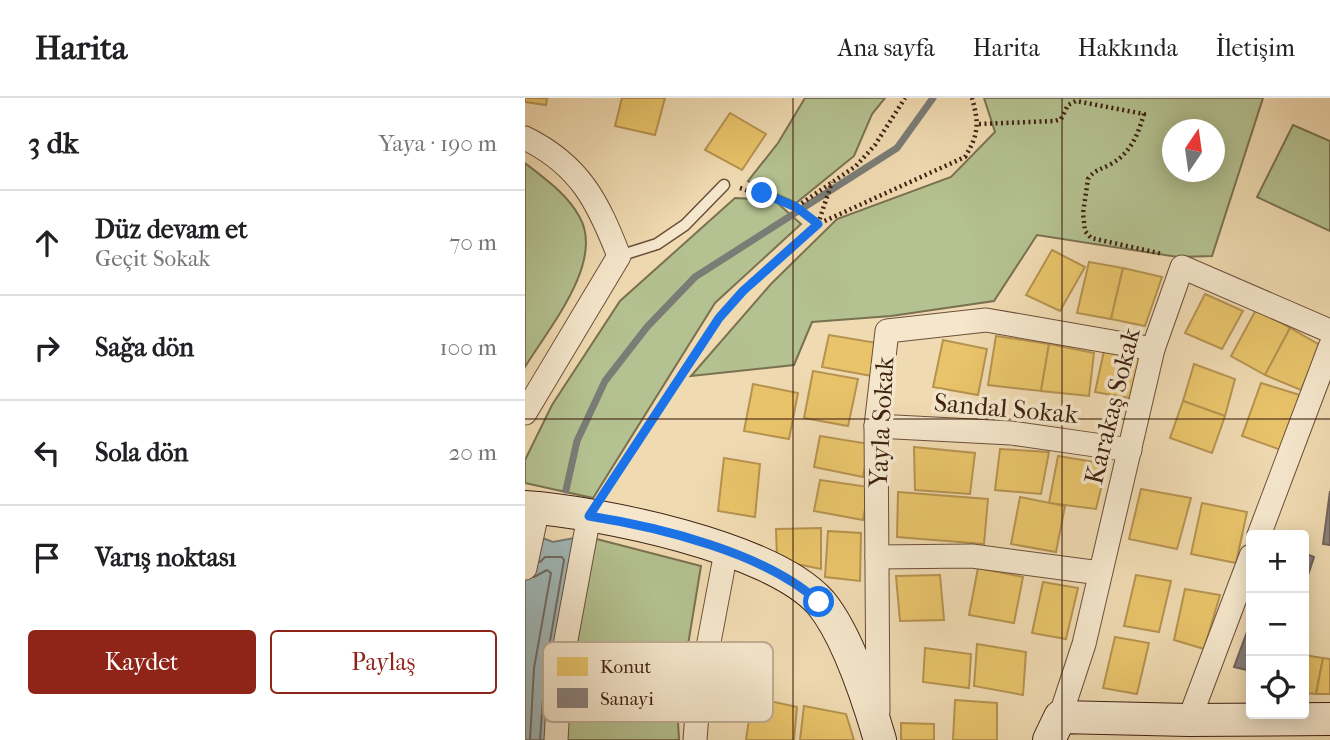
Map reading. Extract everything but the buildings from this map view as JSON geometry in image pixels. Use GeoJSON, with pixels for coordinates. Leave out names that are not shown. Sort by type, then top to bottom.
{"type":"FeatureCollection","features":[{"type":"Feature","properties":{"kind":"street"},"geometry":{"type":"LineString","coordinates":[[525,138],[560,160],[582,183],[599,205],[619,256],[525,413]]}},
{"type":"Feature","properties":{"kind":"street"},"geometry":{"type":"LineString","coordinates":[[1182,267],[1330,331]]}},
{"type":"Feature","properties":{"kind":"street","name":"Karakaş Sokak"},"geometry":{"type":"LineString","coordinates":[[1055,729],[1084,644],[1153,349],[1182,267]]}},
{"type":"Feature","properties":{"kind":"street","name":"Yayla Sokak"},"geometry":{"type":"LineString","coordinates":[[879,736],[876,426],[887,331],[986,320],[1153,349]]}},
{"type":"Feature","properties":{"kind":"street"},"geometry":{"type":"LineString","coordinates":[[1261,530],[1330,346]]}},
{"type":"Feature","properties":{"kind":"street","name":"Sandal Sokak"},"geometry":{"type":"LineString","coordinates":[[876,426],[1011,433],[1130,450]]}},
{"type":"Feature","properties":{"kind":"street"},"geometry":{"type":"LineString","coordinates":[[525,568],[531,508],[589,516],[664,532],[779,573],[802,586],[819,602],[842,637],[879,736]]}},
{"type":"Feature","properties":{"kind":"street"},"geometry":{"type":"LineString","coordinates":[[566,642],[589,516]]}},
{"type":"Feature","properties":{"kind":"street"},"geometry":{"type":"LineString","coordinates":[[709,642],[726,552]]}},
{"type":"Feature","properties":{"kind":"street"},"geometry":{"type":"LineString","coordinates":[[877,557],[972,556],[1100,573]]}},
{"type":"Feature","properties":{"kind":"street"},"geometry":{"type":"LineString","coordinates":[[1189,720],[1246,569]]}},
{"type":"Feature","properties":{"kind":"street"},"geometry":{"type":"LineString","coordinates":[[1055,729],[1189,720],[1330,719]]}},
{"type":"Feature","properties":{"kind":"street"},"geometry":{"type":"LineString","coordinates":[[556,740],[557,722]]}},
{"type":"Feature","properties":{"kind":"street"},"geometry":{"type":"LineString","coordinates":[[695,740],[696,722]]}},
{"type":"Feature","properties":{"kind":"lane"},"geometry":{"type":"LineString","coordinates":[[619,256],[666,238],[685,225],[724,185]]}},
{"type":"Feature","properties":{"kind":"path"},"geometry":{"type":"LineString","coordinates":[[797,207],[862,159],[905,98]]}},
{"type":"Feature","properties":{"kind":"path"},"geometry":{"type":"LineString","coordinates":[[589,516],[719,318],[743,291],[818,224],[965,157],[977,138],[979,124],[972,98]]}},
{"type":"Feature","properties":{"kind":"path"},"geometry":{"type":"LineString","coordinates":[[979,124],[1055,121],[1062,119],[1068,105],[1076,101],[1144,114],[1135,141],[1113,163],[1092,173],[1088,179],[1083,213],[1086,231],[1091,238],[1178,257],[1182,267]]}},
{"type":"Feature","properties":{"kind":"path"},"geometry":{"type":"LineString","coordinates":[[818,224],[831,183]]}},
{"type":"Feature","properties":{"kind":"path"},"geometry":{"type":"LineString","coordinates":[[724,185],[762,193],[797,207],[818,224]]}},
{"type":"Feature","properties":{"kind":"green space"},"geometry":{"type":"Polygon","coordinates":[[[805,98],[885,98],[872,114],[854,156],[796,203],[748,181],[778,143],[805,98]]]}},
{"type":"Feature","properties":{"kind":"green space"},"geometry":{"type":"Polygon","coordinates":[[[984,98],[1263,98],[1212,256],[1178,257],[1037,235],[994,301],[891,316],[812,322],[794,365],[691,376],[771,284],[837,219],[951,177],[995,132],[984,98]]]}},
{"type":"Feature","properties":{"kind":"green space"},"geometry":{"type":"Polygon","coordinates":[[[1293,125],[1330,141],[1330,231],[1257,197],[1293,125]]]}},
{"type":"Feature","properties":{"kind":"green space"},"geometry":{"type":"Polygon","coordinates":[[[525,163],[555,187],[579,216],[585,234],[585,253],[571,294],[525,367],[525,163]]]}},
{"type":"Feature","properties":{"kind":"green space"},"geometry":{"type":"Polygon","coordinates":[[[735,198],[774,200],[801,224],[715,303],[593,498],[525,483],[525,460],[552,405],[620,301],[735,198]]]}},
{"type":"Feature","properties":{"kind":"green space"},"geometry":{"type":"Polygon","coordinates":[[[585,536],[701,566],[688,642],[570,642],[585,536]]]}},
{"type":"Feature","properties":{"kind":"green space"},"geometry":{"type":"Polygon","coordinates":[[[559,722],[678,722],[679,740],[557,740],[559,722]]]}},
{"type":"Feature","properties":{"kind":"water"},"geometry":{"type":"Polygon","coordinates":[[[532,534],[553,542],[585,536],[570,642],[543,642],[543,722],[559,722],[556,740],[525,740],[525,568],[532,534]]]}},
{"type":"Feature","properties":{"kind":"waterway"},"geometry":{"type":"LineString","coordinates":[[566,490],[577,441],[605,381],[647,327],[695,277],[897,148],[933,98]]}},
{"type":"Feature","properties":{"kind":"route"},"geometry":{"type":"LineString","coordinates":[[762,193],[796,207],[818,224],[743,291],[719,318],[589,516],[664,532],[754,561],[802,586],[819,602]]}}]}
